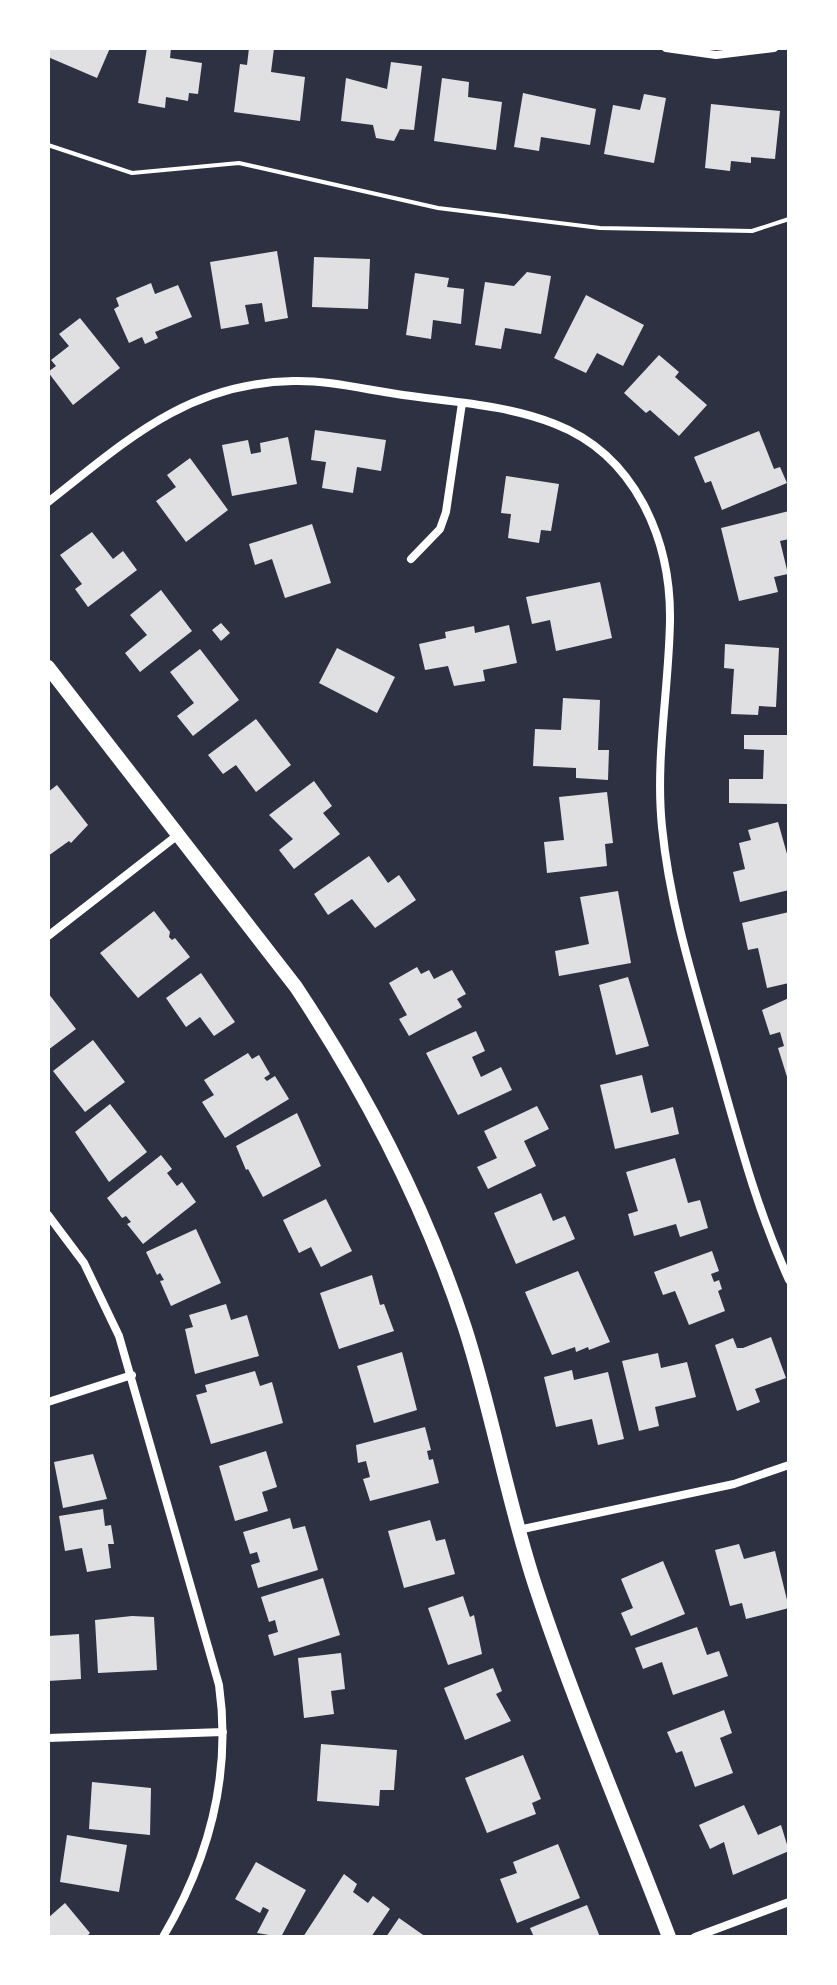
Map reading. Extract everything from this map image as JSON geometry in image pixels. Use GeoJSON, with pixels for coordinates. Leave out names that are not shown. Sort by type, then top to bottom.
{"type":"FeatureCollection","features":[{"type":"Feature","properties":{"kind":"street"},"geometry":{"type":"LineString","coordinates":[[666,48],[716,55],[774,48]]}},
{"type":"Feature","properties":{"kind":"street"},"geometry":{"type":"LineString","coordinates":[[48,502],[157,419],[225,389],[296,381],[462,403],[555,424],[581,437],[626,476],[640,495],[657,533],[670,589],[660,806],[676,914],[747,1169],[789,1280]]}},
{"type":"Feature","properties":{"kind":"street"},"geometry":{"type":"LineString","coordinates":[[411,559],[440,529],[446,512],[462,403]]}},
{"type":"Feature","properties":{"kind":"street"},"geometry":{"type":"LineString","coordinates":[[48,667],[296,987],[364,1095],[390,1145],[423,1218],[461,1317],[518,1530],[560,1655],[669,1937]]}},
{"type":"Feature","properties":{"kind":"street"},"geometry":{"type":"LineString","coordinates":[[48,936],[179,834]]}},
{"type":"Feature","properties":{"kind":"street"},"geometry":{"type":"LineString","coordinates":[[48,1215],[84,1263],[107,1306],[132,1375],[219,1685],[223,1732],[221,1780],[209,1841],[196,1876],[163,1937]]}},
{"type":"Feature","properties":{"kind":"street"},"geometry":{"type":"LineString","coordinates":[[48,1402],[132,1375]]}},
{"type":"Feature","properties":{"kind":"street"},"geometry":{"type":"LineString","coordinates":[[518,1530],[734,1484],[789,1465]]}},
{"type":"Feature","properties":{"kind":"street"},"geometry":{"type":"LineString","coordinates":[[48,1738],[223,1732]]}},
{"type":"Feature","properties":{"kind":"street"},"geometry":{"type":"LineString","coordinates":[[695,1937],[789,1902]]}},
{"type":"Feature","properties":{"kind":"path"},"geometry":{"type":"LineString","coordinates":[[48,145],[132,173],[239,163],[438,208],[600,228],[752,231],[789,219]]}},
{"type":"Feature","properties":{"kind":"building"},"geometry":{"type":"Polygon","coordinates":[[[48,48],[110,48],[97,78],[48,57],[48,48]]]}},
{"type":"Feature","properties":{"kind":"building"},"geometry":{"type":"Polygon","coordinates":[[[147,48],[171,48],[170,58],[202,63],[198,94],[189,93],[188,101],[166,97],[165,108],[138,103],[147,48]]]}},
{"type":"Feature","properties":{"kind":"building"},"geometry":{"type":"Polygon","coordinates":[[[249,48],[274,48],[271,72],[305,77],[300,121],[234,112],[240,64],[247,65],[249,48]]]}},
{"type":"Feature","properties":{"kind":"building"},"geometry":{"type":"Polygon","coordinates":[[[391,62],[422,66],[414,130],[400,129],[394,141],[376,138],[373,125],[341,121],[346,78],[387,89],[391,62]]]}},
{"type":"Feature","properties":{"kind":"building"},"geometry":{"type":"Polygon","coordinates":[[[442,78],[469,82],[468,97],[502,102],[496,150],[434,141],[442,78]]]}},
{"type":"Feature","properties":{"kind":"building"},"geometry":{"type":"Polygon","coordinates":[[[523,93],[596,109],[590,145],[541,137],[539,151],[514,147],[523,93]]]}},
{"type":"Feature","properties":{"kind":"building"},"geometry":{"type":"Polygon","coordinates":[[[644,94],[666,98],[654,163],[604,154],[613,105],[640,110],[644,94]]]}},
{"type":"Feature","properties":{"kind":"building"},"geometry":{"type":"Polygon","coordinates":[[[711,104],[780,111],[775,159],[751,157],[751,163],[731,161],[730,171],[705,168],[711,104]]]}},
{"type":"Feature","properties":{"kind":"building"},"geometry":{"type":"Polygon","coordinates":[[[277,251],[288,318],[265,322],[262,303],[245,305],[249,324],[221,329],[210,262],[277,251]]]}},
{"type":"Feature","properties":{"kind":"building"},"geometry":{"type":"Polygon","coordinates":[[[314,257],[370,259],[368,309],[312,307],[314,257]]]}},
{"type":"Feature","properties":{"kind":"building"},"geometry":{"type":"Polygon","coordinates":[[[527,272],[551,276],[541,334],[505,328],[501,349],[475,345],[485,282],[514,286],[527,272]]]}},
{"type":"Feature","properties":{"kind":"building"},"geometry":{"type":"Polygon","coordinates":[[[415,273],[449,278],[447,287],[464,289],[461,324],[433,320],[431,339],[406,335],[415,273]]]}},
{"type":"Feature","properties":{"kind":"building"},"geometry":{"type":"Polygon","coordinates":[[[151,283],[155,294],[178,285],[192,317],[155,332],[158,338],[145,344],[142,337],[129,343],[114,309],[119,306],[116,298],[151,283]]]}},
{"type":"Feature","properties":{"kind":"building"},"geometry":{"type":"Polygon","coordinates":[[[586,295],[644,325],[623,366],[597,353],[586,373],[554,358],[586,295]]]}},
{"type":"Feature","properties":{"kind":"building"},"geometry":{"type":"Polygon","coordinates":[[[80,318],[120,368],[73,405],[48,372],[56,366],[51,360],[69,346],[59,334],[80,318]]]}},
{"type":"Feature","properties":{"kind":"building"},"geometry":{"type":"Polygon","coordinates":[[[659,355],[679,372],[675,377],[707,405],[679,436],[650,410],[646,413],[624,393],[659,355]]]}},
{"type":"Feature","properties":{"kind":"building"},"geometry":{"type":"Polygon","coordinates":[[[315,430],[386,440],[381,471],[357,467],[353,493],[322,488],[326,462],[311,460],[315,430]]]}},
{"type":"Feature","properties":{"kind":"building"},"geometry":{"type":"Polygon","coordinates":[[[759,431],[774,469],[780,467],[787,483],[722,510],[711,481],[705,483],[694,457],[759,431]]]}},
{"type":"Feature","properties":{"kind":"building"},"geometry":{"type":"Polygon","coordinates":[[[288,437],[297,484],[232,496],[222,445],[248,440],[251,454],[261,452],[260,443],[288,437]]]}},
{"type":"Feature","properties":{"kind":"building"},"geometry":{"type":"Polygon","coordinates":[[[190,458],[228,510],[186,542],[156,501],[176,487],[167,475],[190,458]]]}},
{"type":"Feature","properties":{"kind":"building"},"geometry":{"type":"Polygon","coordinates":[[[506,476],[559,484],[551,531],[541,530],[539,543],[508,538],[511,514],[501,513],[506,476]]]}},
{"type":"Feature","properties":{"kind":"building"},"geometry":{"type":"Polygon","coordinates":[[[789,511],[789,539],[780,541],[788,574],[774,577],[778,592],[739,601],[721,528],[789,511]]]}},
{"type":"Feature","properties":{"kind":"building"},"geometry":{"type":"Polygon","coordinates":[[[312,524],[331,583],[285,598],[272,559],[255,565],[249,544],[312,524]]]}},
{"type":"Feature","properties":{"kind":"building"},"geometry":{"type":"Polygon","coordinates":[[[92,532],[113,559],[123,551],[137,570],[88,607],[75,589],[82,584],[60,555],[92,532]]]}},
{"type":"Feature","properties":{"kind":"building"},"geometry":{"type":"Polygon","coordinates":[[[600,582],[612,638],[556,651],[550,620],[532,624],[526,597],[600,582]]]}},
{"type":"Feature","properties":{"kind":"building"},"geometry":{"type":"Polygon","coordinates":[[[161,590],[192,631],[140,672],[125,653],[147,635],[130,615],[161,590]]]}},
{"type":"Feature","properties":{"kind":"building"},"geometry":{"type":"Polygon","coordinates":[[[221,623],[230,633],[221,641],[212,630],[221,623]]]}},
{"type":"Feature","properties":{"kind":"building"},"geometry":{"type":"Polygon","coordinates":[[[509,625],[517,663],[483,670],[485,681],[454,686],[448,666],[425,670],[419,644],[446,638],[445,632],[474,626],[475,633],[509,625]]]}},
{"type":"Feature","properties":{"kind":"building"},"geometry":{"type":"Polygon","coordinates":[[[725,644],[779,648],[776,707],[759,706],[758,715],[731,714],[734,669],[724,668],[725,644]]]}},
{"type":"Feature","properties":{"kind":"building"},"geometry":{"type":"Polygon","coordinates":[[[337,648],[395,677],[377,713],[319,683],[337,648]]]}},
{"type":"Feature","properties":{"kind":"building"},"geometry":{"type":"Polygon","coordinates":[[[200,649],[239,700],[193,736],[177,716],[194,703],[170,672],[200,649]]]}},
{"type":"Feature","properties":{"kind":"building"},"geometry":{"type":"Polygon","coordinates":[[[563,698],[600,700],[598,750],[609,750],[608,780],[576,778],[576,768],[533,766],[535,729],[561,730],[563,698]]]}},
{"type":"Feature","properties":{"kind":"building"},"geometry":{"type":"Polygon","coordinates":[[[256,719],[291,765],[256,792],[236,765],[223,774],[208,755],[256,719]]]}},
{"type":"Feature","properties":{"kind":"building"},"geometry":{"type":"Polygon","coordinates":[[[744,735],[788,735],[787,804],[729,803],[729,779],[763,779],[764,750],[744,749],[744,735]]]}},
{"type":"Feature","properties":{"kind":"building"},"geometry":{"type":"Polygon","coordinates":[[[314,781],[332,806],[323,813],[340,834],[294,869],[279,850],[293,839],[269,815],[314,781]]]}},
{"type":"Feature","properties":{"kind":"building"},"geometry":{"type":"Polygon","coordinates":[[[57,785],[88,825],[71,843],[69,841],[48,856],[48,792],[57,785]]]}},
{"type":"Feature","properties":{"kind":"building"},"geometry":{"type":"Polygon","coordinates":[[[607,792],[613,843],[605,844],[607,866],[547,873],[544,842],[564,840],[559,797],[607,792]]]}},
{"type":"Feature","properties":{"kind":"building"},"geometry":{"type":"Polygon","coordinates":[[[778,822],[789,861],[789,890],[740,902],[733,872],[745,869],[739,843],[751,840],[748,830],[778,822]]]}},
{"type":"Feature","properties":{"kind":"building"},"geometry":{"type":"Polygon","coordinates":[[[369,856],[388,883],[399,875],[416,900],[375,928],[352,899],[328,915],[314,894],[369,856]]]}},
{"type":"Feature","properties":{"kind":"building"},"geometry":{"type":"Polygon","coordinates":[[[618,891],[631,963],[559,976],[555,951],[589,944],[580,897],[618,891]]]}},
{"type":"Feature","properties":{"kind":"building"},"geometry":{"type":"Polygon","coordinates":[[[154,911],[170,932],[169,937],[172,940],[175,938],[190,957],[138,998],[100,953],[154,911]]]}},
{"type":"Feature","properties":{"kind":"building"},"geometry":{"type":"Polygon","coordinates":[[[789,912],[789,983],[767,988],[758,948],[748,950],[742,923],[789,912]]]}},
{"type":"Feature","properties":{"kind":"building"},"geometry":{"type":"Polygon","coordinates":[[[417,967],[421,974],[429,970],[434,979],[452,970],[466,994],[457,999],[462,1007],[409,1036],[399,1019],[407,1015],[389,983],[417,967]]]}},
{"type":"Feature","properties":{"kind":"building"},"geometry":{"type":"Polygon","coordinates":[[[201,973],[235,1022],[214,1036],[200,1017],[186,1027],[166,998],[201,973]]]}},
{"type":"Feature","properties":{"kind":"building"},"geometry":{"type":"Polygon","coordinates":[[[628,977],[649,1046],[616,1055],[599,985],[628,977]]]}},
{"type":"Feature","properties":{"kind":"building"},"geometry":{"type":"Polygon","coordinates":[[[48,993],[76,1029],[48,1050],[48,993]]]}},
{"type":"Feature","properties":{"kind":"building"},"geometry":{"type":"Polygon","coordinates":[[[789,998],[788,1080],[778,1048],[784,1046],[780,1032],[770,1035],[762,1010],[789,998]]]}},
{"type":"Feature","properties":{"kind":"building"},"geometry":{"type":"Polygon","coordinates":[[[476,1031],[485,1051],[472,1057],[481,1077],[501,1067],[512,1090],[458,1115],[426,1053],[476,1031]]]}},
{"type":"Feature","properties":{"kind":"building"},"geometry":{"type":"Polygon","coordinates":[[[93,1040],[125,1082],[85,1112],[53,1071],[93,1040]]]}},
{"type":"Feature","properties":{"kind":"building"},"geometry":{"type":"Polygon","coordinates":[[[248,1053],[252,1059],[259,1055],[270,1074],[264,1078],[267,1081],[275,1076],[289,1099],[225,1138],[202,1102],[214,1095],[204,1080],[248,1053]]]}},
{"type":"Feature","properties":{"kind":"building"},"geometry":{"type":"Polygon","coordinates":[[[642,1075],[651,1113],[673,1107],[679,1134],[615,1149],[600,1085],[642,1075]]]}},
{"type":"Feature","properties":{"kind":"building"},"geometry":{"type":"Polygon","coordinates":[[[110,1104],[147,1152],[109,1182],[75,1132],[110,1104]]]}},
{"type":"Feature","properties":{"kind":"building"},"geometry":{"type":"Polygon","coordinates":[[[537,1106],[549,1129],[524,1141],[536,1166],[488,1189],[477,1167],[497,1158],[484,1131],[537,1106]]]}},
{"type":"Feature","properties":{"kind":"building"},"geometry":{"type":"Polygon","coordinates":[[[297,1113],[321,1166],[263,1197],[236,1146],[297,1113]]]}},
{"type":"Feature","properties":{"kind":"building"},"geometry":{"type":"Polygon","coordinates":[[[161,1155],[172,1169],[167,1173],[177,1186],[182,1182],[196,1202],[143,1244],[127,1224],[131,1222],[126,1216],[122,1218],[107,1198],[161,1155]]]}},
{"type":"Feature","properties":{"kind":"building"},"geometry":{"type":"Polygon","coordinates":[[[675,1158],[688,1203],[700,1200],[708,1228],[680,1237],[676,1224],[634,1236],[628,1214],[638,1211],[626,1172],[675,1158]]]}},
{"type":"Feature","properties":{"kind":"building"},"geometry":{"type":"Polygon","coordinates":[[[541,1193],[553,1221],[565,1216],[575,1239],[516,1264],[494,1213],[541,1193]]]}},
{"type":"Feature","properties":{"kind":"building"},"geometry":{"type":"Polygon","coordinates":[[[326,1199],[352,1251],[321,1267],[311,1247],[299,1253],[283,1220],[326,1199]]]}},
{"type":"Feature","properties":{"kind":"building"},"geometry":{"type":"Polygon","coordinates":[[[196,1229],[221,1283],[171,1306],[160,1281],[164,1280],[160,1273],[157,1275],[146,1252],[196,1229]]]}},
{"type":"Feature","properties":{"kind":"building"},"geometry":{"type":"Polygon","coordinates":[[[712,1251],[719,1271],[711,1274],[714,1282],[719,1280],[722,1289],[718,1291],[725,1311],[689,1325],[675,1291],[663,1295],[654,1272],[712,1251]]]}},
{"type":"Feature","properties":{"kind":"building"},"geometry":{"type":"Polygon","coordinates":[[[578,1271],[610,1342],[589,1350],[588,1347],[576,1352],[575,1347],[552,1355],[525,1292],[578,1271]]]}},
{"type":"Feature","properties":{"kind":"building"},"geometry":{"type":"Polygon","coordinates":[[[372,1275],[380,1305],[384,1304],[394,1331],[339,1349],[320,1293],[372,1275]]]}},
{"type":"Feature","properties":{"kind":"building"},"geometry":{"type":"Polygon","coordinates":[[[226,1304],[231,1320],[247,1315],[259,1356],[195,1374],[185,1329],[193,1327],[189,1315],[226,1304]]]}},
{"type":"Feature","properties":{"kind":"building"},"geometry":{"type":"Polygon","coordinates":[[[771,1337],[786,1378],[755,1389],[760,1402],[737,1411],[715,1345],[733,1338],[737,1348],[743,1348],[771,1337]]]}},
{"type":"Feature","properties":{"kind":"building"},"geometry":{"type":"Polygon","coordinates":[[[402,1352],[417,1410],[374,1423],[357,1366],[402,1352]]]}},
{"type":"Feature","properties":{"kind":"building"},"geometry":{"type":"Polygon","coordinates":[[[658,1353],[661,1368],[687,1362],[696,1397],[655,1407],[659,1426],[639,1431],[622,1361],[658,1353]]]}},
{"type":"Feature","properties":{"kind":"building"},"geometry":{"type":"Polygon","coordinates":[[[572,1370],[574,1380],[608,1372],[624,1439],[598,1445],[592,1419],[556,1427],[544,1377],[572,1370]]]}},
{"type":"Feature","properties":{"kind":"building"},"geometry":{"type":"Polygon","coordinates":[[[255,1371],[260,1386],[272,1382],[283,1423],[211,1444],[196,1395],[207,1392],[205,1385],[255,1371]]]}},
{"type":"Feature","properties":{"kind":"building"},"geometry":{"type":"Polygon","coordinates":[[[425,1427],[431,1450],[427,1451],[429,1460],[433,1459],[439,1483],[370,1501],[363,1479],[370,1477],[366,1461],[358,1463],[356,1445],[425,1427]]]}},
{"type":"Feature","properties":{"kind":"building"},"geometry":{"type":"Polygon","coordinates":[[[266,1451],[277,1487],[262,1492],[268,1511],[235,1521],[219,1466],[266,1451]]]}},
{"type":"Feature","properties":{"kind":"building"},"geometry":{"type":"Polygon","coordinates":[[[93,1454],[107,1499],[63,1508],[54,1462],[93,1454]]]}},
{"type":"Feature","properties":{"kind":"building"},"geometry":{"type":"Polygon","coordinates":[[[103,1509],[105,1526],[111,1525],[114,1544],[108,1544],[111,1568],[87,1572],[82,1548],[65,1551],[59,1516],[103,1509]]]}},
{"type":"Feature","properties":{"kind":"building"},"geometry":{"type":"Polygon","coordinates":[[[290,1518],[293,1529],[305,1526],[318,1570],[258,1588],[251,1565],[260,1562],[257,1552],[250,1554],[243,1532],[290,1518]]]}},
{"type":"Feature","properties":{"kind":"building"},"geometry":{"type":"Polygon","coordinates":[[[430,1520],[436,1541],[445,1539],[455,1574],[404,1588],[388,1531],[430,1520]]]}},
{"type":"Feature","properties":{"kind":"building"},"geometry":{"type":"Polygon","coordinates":[[[739,1544],[744,1559],[775,1551],[789,1608],[746,1619],[742,1603],[730,1606],[715,1550],[739,1544]]]}},
{"type":"Feature","properties":{"kind":"building"},"geometry":{"type":"Polygon","coordinates":[[[663,1561],[685,1614],[631,1636],[621,1613],[633,1608],[621,1579],[663,1561]]]}},
{"type":"Feature","properties":{"kind":"building"},"geometry":{"type":"Polygon","coordinates":[[[323,1578],[340,1635],[274,1656],[268,1635],[278,1632],[275,1620],[269,1622],[261,1597],[323,1578]]]}},
{"type":"Feature","properties":{"kind":"building"},"geometry":{"type":"Polygon","coordinates":[[[463,1596],[470,1617],[474,1615],[482,1654],[448,1665],[428,1608],[463,1596]]]}},
{"type":"Feature","properties":{"kind":"building"},"geometry":{"type":"Polygon","coordinates":[[[154,1617],[157,1670],[98,1673],[95,1620],[154,1617]]]}},
{"type":"Feature","properties":{"kind":"building"},"geometry":{"type":"Polygon","coordinates":[[[697,1627],[707,1655],[719,1651],[728,1676],[673,1695],[662,1662],[643,1669],[635,1648],[697,1627]]]}},
{"type":"Feature","properties":{"kind":"building"},"geometry":{"type":"Polygon","coordinates":[[[79,1634],[81,1679],[48,1681],[48,1636],[79,1634]]]}},
{"type":"Feature","properties":{"kind":"building"},"geometry":{"type":"Polygon","coordinates":[[[341,1653],[345,1689],[331,1691],[334,1714],[304,1718],[298,1658],[341,1653]]]}},
{"type":"Feature","properties":{"kind":"building"},"geometry":{"type":"Polygon","coordinates":[[[493,1668],[502,1691],[496,1694],[511,1721],[465,1740],[444,1688],[493,1668]]]}},
{"type":"Feature","properties":{"kind":"building"},"geometry":{"type":"Polygon","coordinates":[[[724,1710],[732,1733],[720,1738],[733,1773],[695,1787],[682,1751],[676,1753],[667,1732],[724,1710]]]}},
{"type":"Feature","properties":{"kind":"building"},"geometry":{"type":"Polygon","coordinates":[[[321,1744],[397,1750],[394,1790],[380,1790],[379,1806],[317,1801],[321,1744]]]}},
{"type":"Feature","properties":{"kind":"building"},"geometry":{"type":"Polygon","coordinates":[[[523,1755],[541,1799],[532,1803],[536,1814],[487,1833],[465,1778],[523,1755]]]}},
{"type":"Feature","properties":{"kind":"building"},"geometry":{"type":"Polygon","coordinates":[[[92,1782],[151,1788],[150,1835],[89,1829],[92,1782]]]}},
{"type":"Feature","properties":{"kind":"building"},"geometry":{"type":"Polygon","coordinates":[[[744,1805],[758,1835],[781,1825],[789,1851],[733,1875],[724,1842],[710,1849],[699,1825],[744,1805]]]}},
{"type":"Feature","properties":{"kind":"building"},"geometry":{"type":"Polygon","coordinates":[[[67,1835],[127,1845],[119,1892],[60,1882],[67,1835]]]}},
{"type":"Feature","properties":{"kind":"building"},"geometry":{"type":"Polygon","coordinates":[[[558,1844],[580,1898],[517,1923],[500,1879],[517,1873],[513,1862],[558,1844]]]}},
{"type":"Feature","properties":{"kind":"building"},"geometry":{"type":"Polygon","coordinates":[[[256,1862],[306,1890],[281,1937],[257,1933],[269,1910],[263,1907],[260,1913],[235,1899],[256,1862]]]}},
{"type":"Feature","properties":{"kind":"building"},"geometry":{"type":"Polygon","coordinates":[[[344,1874],[357,1884],[353,1892],[368,1903],[373,1896],[390,1909],[371,1937],[303,1937],[344,1874]]]}},
{"type":"Feature","properties":{"kind":"building"},"geometry":{"type":"Polygon","coordinates":[[[65,1903],[90,1933],[86,1937],[48,1937],[48,1918],[65,1903]]]}},
{"type":"Feature","properties":{"kind":"building"},"geometry":{"type":"Polygon","coordinates":[[[587,1905],[600,1937],[534,1937],[530,1928],[587,1905]]]}},
{"type":"Feature","properties":{"kind":"building"},"geometry":{"type":"Polygon","coordinates":[[[399,1918],[426,1937],[386,1937],[399,1918]]]}}]}
